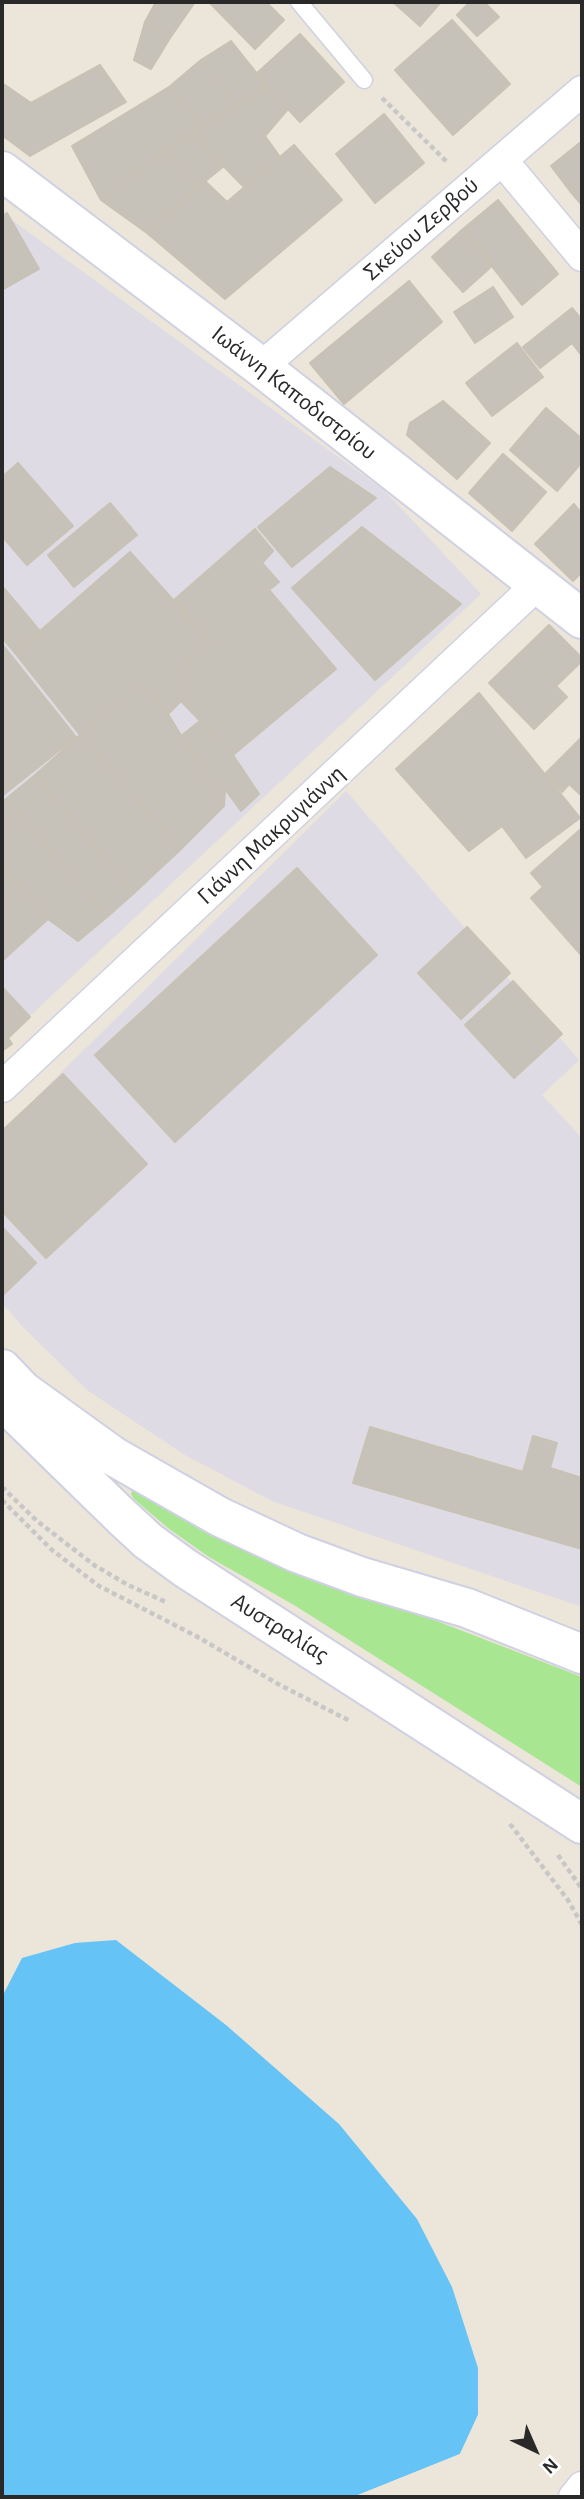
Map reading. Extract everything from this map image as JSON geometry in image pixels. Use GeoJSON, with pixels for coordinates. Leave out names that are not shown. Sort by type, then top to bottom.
{"type":"FeatureCollection","features":[{"type":"Feature","properties":{"kind":"main road","name":"Ιωάννη Καποδιστρίου"},"geometry":{"type":"LineString","coordinates":[[2,171],[261,367],[582,619]]}},
{"type":"Feature","properties":{"kind":"main road"},"geometry":{"type":"LineString","coordinates":[[2,1369],[23,1391],[113,1456],[220,1517],[297,1553],[362,1577],[467,1608],[582,1654]]}},
{"type":"Feature","properties":{"kind":"main road","name":"Αυστραλίας"},"geometry":{"type":"LineString","coordinates":[[2,1400],[131,1525],[185,1568],[582,1824]]}},
{"type":"Feature","properties":{"kind":"street","name":"Σκεύου Ζερβού"},"geometry":{"type":"LineString","coordinates":[[261,367],[582,91]]}},
{"type":"Feature","properties":{"kind":"street"},"geometry":{"type":"LineString","coordinates":[[502,160],[582,256]]}},
{"type":"Feature","properties":{"kind":"street","name":"Γιάννη Μακρυγιάννη"},"geometry":{"type":"LineString","coordinates":[[2,1087],[539,583]]}},
{"type":"Feature","properties":{"kind":"street"},"geometry":{"type":"LineString","coordinates":[[574,2497],[582,2487]]}},
{"type":"Feature","properties":{"kind":"lane"},"geometry":{"type":"LineString","coordinates":[[299,2],[364,80]]}},
{"type":"Feature","properties":{"kind":"path"},"geometry":{"type":"LineString","coordinates":[[364,80],[471,186]]}},
{"type":"Feature","properties":{"kind":"path"},"geometry":{"type":"LineString","coordinates":[[2,1487],[37,1521],[94,1565],[128,1586],[174,1606]]}},
{"type":"Feature","properties":{"kind":"path"},"geometry":{"type":"LineString","coordinates":[[2,1500],[52,1549],[99,1586],[360,1726]]}},
{"type":"Feature","properties":{"kind":"path"},"geometry":{"type":"LineString","coordinates":[[503,1819],[514,1827],[568,1900],[582,1925]]}},
{"type":"Feature","properties":{"kind":"shaded area"},"geometry":{"type":"Polygon","coordinates":[[[2,213],[385,491],[481,594],[2,1042],[2,213]]]}},
{"type":"Feature","properties":{"kind":"shaded area"},"geometry":{"type":"Polygon","coordinates":[[[346,791],[579,1060],[542,1095],[582,1138],[582,1607],[272,1501],[185,1455],[87,1390],[2,1303],[2,1131],[346,791]]]}},
{"type":"Feature","properties":{"kind":"green space"},"geometry":{"type":"Polygon","coordinates":[[[133,1489],[312,1573],[582,1677],[582,1787],[294,1605],[209,1557],[168,1528],[134,1499],[131,1494],[133,1489]]]}},
{"type":"Feature","properties":{"kind":"water"},"geometry":{"type":"Polygon","coordinates":[[[116,1940],[226,2025],[339,2124],[417,2219],[452,2287],[478,2368],[478,2415],[460,2454],[353,2497],[2,2497],[2,1997],[22,1958],[75,1943],[116,1940]]]}},
{"type":"Feature","properties":{"kind":"pier"},"geometry":{"type":"Polygon","coordinates":[[[478,2415],[481,2416],[462,2457],[360,2497],[353,2497],[460,2454],[478,2415]]]}},
{"type":"Feature","properties":{"kind":"building"},"geometry":{"type":"Polygon","coordinates":[[[156,2],[195,2],[170,38],[145,22],[156,2]]]}},
{"type":"Feature","properties":{"kind":"building"},"geometry":{"type":"Polygon","coordinates":[[[209,2],[266,2],[284,20],[255,49],[209,2]]]}},
{"type":"Feature","properties":{"kind":"building"},"geometry":{"type":"Polygon","coordinates":[[[393,2],[439,2],[440,3],[420,26],[393,2]]]}},
{"type":"Feature","properties":{"kind":"building"},"geometry":{"type":"Polygon","coordinates":[[[470,2],[484,2],[499,17],[477,36],[457,15],[470,2]]]}},
{"type":"Feature","properties":{"kind":"building"},"geometry":{"type":"Polygon","coordinates":[[[452,20],[510,84],[453,135],[395,70],[452,20]]]}},
{"type":"Feature","properties":{"kind":"building"},"geometry":{"type":"Polygon","coordinates":[[[145,22],[170,38],[151,69],[134,60],[145,22]]]}},
{"type":"Feature","properties":{"kind":"building"},"geometry":{"type":"Polygon","coordinates":[[[300,34],[344,82],[300,122],[256,74],[300,34]]]}},
{"type":"Feature","properties":{"kind":"building"},"geometry":{"type":"Polygon","coordinates":[[[231,41],[267,86],[236,105],[201,60],[231,41]]]}},
{"type":"Feature","properties":{"kind":"building"},"geometry":{"type":"Polygon","coordinates":[[[201,60],[236,105],[203,127],[169,87],[201,60]]]}},
{"type":"Feature","properties":{"kind":"building"},"geometry":{"type":"Polygon","coordinates":[[[100,65],[126,102],[30,156],[2,135],[2,83],[31,103],[100,65]]]}},
{"type":"Feature","properties":{"kind":"building"},"geometry":{"type":"Polygon","coordinates":[[[267,86],[288,109],[265,136],[280,157],[244,187],[192,134],[267,86]]]}},
{"type":"Feature","properties":{"kind":"building"},"geometry":{"type":"Polygon","coordinates":[[[169,87],[203,127],[164,150],[101,200],[72,146],[169,87]]]}},
{"type":"Feature","properties":{"kind":"building"},"geometry":{"type":"Polygon","coordinates":[[[384,114],[424,163],[375,203],[336,154],[384,114]]]}},
{"type":"Feature","properties":{"kind":"building"},"geometry":{"type":"Polygon","coordinates":[[[192,134],[224,166],[198,187],[164,150],[192,134]]]}},
{"type":"Feature","properties":{"kind":"building"},"geometry":{"type":"Polygon","coordinates":[[[582,141],[582,181],[570,191],[551,166],[582,141]]]}},
{"type":"Feature","properties":{"kind":"building"},"geometry":{"type":"Polygon","coordinates":[[[294,145],[342,200],[225,299],[147,233],[205,181],[227,202],[294,145]]]}},
{"type":"Feature","properties":{"kind":"building"},"geometry":{"type":"Polygon","coordinates":[[[164,150],[198,187],[147,233],[101,200],[164,150]]]}},
{"type":"Feature","properties":{"kind":"building"},"geometry":{"type":"Polygon","coordinates":[[[582,181],[582,205],[570,191],[582,181]]]}},
{"type":"Feature","properties":{"kind":"building"},"geometry":{"type":"Polygon","coordinates":[[[498,200],[558,274],[522,305],[463,229],[498,200]]]}},
{"type":"Feature","properties":{"kind":"building"},"geometry":{"type":"Polygon","coordinates":[[[7,213],[39,269],[2,290],[2,216],[7,213]]]}},
{"type":"Feature","properties":{"kind":"building"},"geometry":{"type":"Polygon","coordinates":[[[463,229],[493,265],[463,292],[432,257],[463,229]]]}},
{"type":"Feature","properties":{"kind":"building"},"geometry":{"type":"Polygon","coordinates":[[[409,281],[442,322],[344,404],[310,363],[409,281]]]}},
{"type":"Feature","properties":{"kind":"building"},"geometry":{"type":"Polygon","coordinates":[[[493,287],[513,317],[475,343],[454,312],[493,287]]]}},
{"type":"Feature","properties":{"kind":"building"},"geometry":{"type":"Polygon","coordinates":[[[572,308],[582,320],[582,356],[572,343],[540,368],[523,347],[572,308]]]}},
{"type":"Feature","properties":{"kind":"building"},"geometry":{"type":"Polygon","coordinates":[[[517,343],[543,377],[492,416],[466,383],[517,343]]]}},
{"type":"Feature","properties":{"kind":"building"},"geometry":{"type":"Polygon","coordinates":[[[443,401],[490,443],[457,479],[407,435],[410,423],[443,401]]]}},
{"type":"Feature","properties":{"kind":"building"},"geometry":{"type":"Polygon","coordinates":[[[546,408],[582,439],[582,462],[557,491],[510,450],[546,408]]]}},
{"type":"Feature","properties":{"kind":"building"},"geometry":{"type":"Polygon","coordinates":[[[503,454],[546,492],[512,531],[469,493],[503,454]]]}},
{"type":"Feature","properties":{"kind":"building"},"geometry":{"type":"Polygon","coordinates":[[[18,463],[73,526],[27,565],[2,536],[2,477],[18,463]]]}},
{"type":"Feature","properties":{"kind":"building"},"geometry":{"type":"Polygon","coordinates":[[[330,467],[376,498],[292,567],[258,527],[330,467]]]}},
{"type":"Feature","properties":{"kind":"building"},"geometry":{"type":"Polygon","coordinates":[[[110,503],[137,535],[74,587],[48,555],[110,503]]]}},
{"type":"Feature","properties":{"kind":"building"},"geometry":{"type":"Polygon","coordinates":[[[574,504],[582,514],[582,572],[573,581],[535,544],[574,504]]]}},
{"type":"Feature","properties":{"kind":"building"},"geometry":{"type":"Polygon","coordinates":[[[362,527],[461,604],[375,680],[292,588],[362,527]]]}},
{"type":"Feature","properties":{"kind":"building"},"geometry":{"type":"Polygon","coordinates":[[[255,529],[273,551],[262,563],[279,582],[269,590],[336,669],[233,755],[181,701],[187,661],[211,642],[174,600],[255,529]]]}},
{"type":"Feature","properties":{"kind":"building"},"geometry":{"type":"Polygon","coordinates":[[[130,552],[211,642],[187,661],[181,701],[168,714],[143,685],[80,735],[15,653],[130,552]]]}},
{"type":"Feature","properties":{"kind":"building"},"geometry":{"type":"Polygon","coordinates":[[[2,586],[39,630],[15,653],[2,637],[2,586]]]}},
{"type":"Feature","properties":{"kind":"building"},"geometry":{"type":"Polygon","coordinates":[[[549,625],[582,661],[556,686],[567,697],[534,729],[489,683],[549,625]]]}},
{"type":"Feature","properties":{"kind":"building"},"geometry":{"type":"Polygon","coordinates":[[[2,644],[76,737],[2,796],[2,644]]]}},
{"type":"Feature","properties":{"kind":"building"},"geometry":{"type":"Polygon","coordinates":[[[143,685],[168,714],[224,806],[181,849],[80,735],[143,685]]]}},
{"type":"Feature","properties":{"kind":"building"},"geometry":{"type":"Polygon","coordinates":[[[479,693],[580,818],[526,858],[502,826],[469,851],[396,769],[479,693]]]}},
{"type":"Feature","properties":{"kind":"building"},"geometry":{"type":"Polygon","coordinates":[[[200,721],[233,755],[259,794],[241,811],[225,789],[224,806],[181,736],[200,721]]]}},
{"type":"Feature","properties":{"kind":"building"},"geometry":{"type":"Polygon","coordinates":[[[80,735],[181,849],[134,893],[35,775],[80,735]]]}},
{"type":"Feature","properties":{"kind":"building"},"geometry":{"type":"Polygon","coordinates":[[[582,737],[582,796],[569,784],[562,792],[546,773],[582,737]]]}},
{"type":"Feature","properties":{"kind":"building"},"geometry":{"type":"Polygon","coordinates":[[[35,775],[134,893],[107,917],[6,799],[35,775]]]}},
{"type":"Feature","properties":{"kind":"building"},"geometry":{"type":"Polygon","coordinates":[[[6,799],[107,917],[78,941],[48,919],[2,867],[2,802],[6,799]]]}},
{"type":"Feature","properties":{"kind":"building"},"geometry":{"type":"Polygon","coordinates":[[[582,828],[582,956],[531,898],[543,887],[531,873],[582,828]]]}},
{"type":"Feature","properties":{"kind":"building"},"geometry":{"type":"Polygon","coordinates":[[[2,867],[48,919],[2,961],[2,867]]]}},
{"type":"Feature","properties":{"kind":"building"},"geometry":{"type":"Polygon","coordinates":[[[297,868],[377,955],[175,1142],[95,1055],[297,868]]]}},
{"type":"Feature","properties":{"kind":"building"},"geometry":{"type":"Polygon","coordinates":[[[467,927],[510,973],[461,1019],[418,973],[467,927]]]}},
{"type":"Feature","properties":{"kind":"building"},"geometry":{"type":"Polygon","coordinates":[[[513,981],[562,1034],[514,1078],[465,1025],[513,981]]]}},
{"type":"Feature","properties":{"kind":"building"},"geometry":{"type":"Polygon","coordinates":[[[2,987],[30,1017],[8,1038],[12,1044],[2,1051],[2,987]]]}},
{"type":"Feature","properties":{"kind":"building"},"geometry":{"type":"Polygon","coordinates":[[[63,1074],[147,1164],[46,1258],[2,1211],[2,1131],[63,1074]]]}},
{"type":"Feature","properties":{"kind":"building"},"geometry":{"type":"Polygon","coordinates":[[[2,1227],[36,1263],[2,1296],[2,1227]]]}},
{"type":"Feature","properties":{"kind":"building"},"geometry":{"type":"Polygon","coordinates":[[[370,1427],[523,1472],[533,1436],[557,1443],[550,1468],[582,1478],[582,1549],[353,1483],[370,1427]]]}}]}
